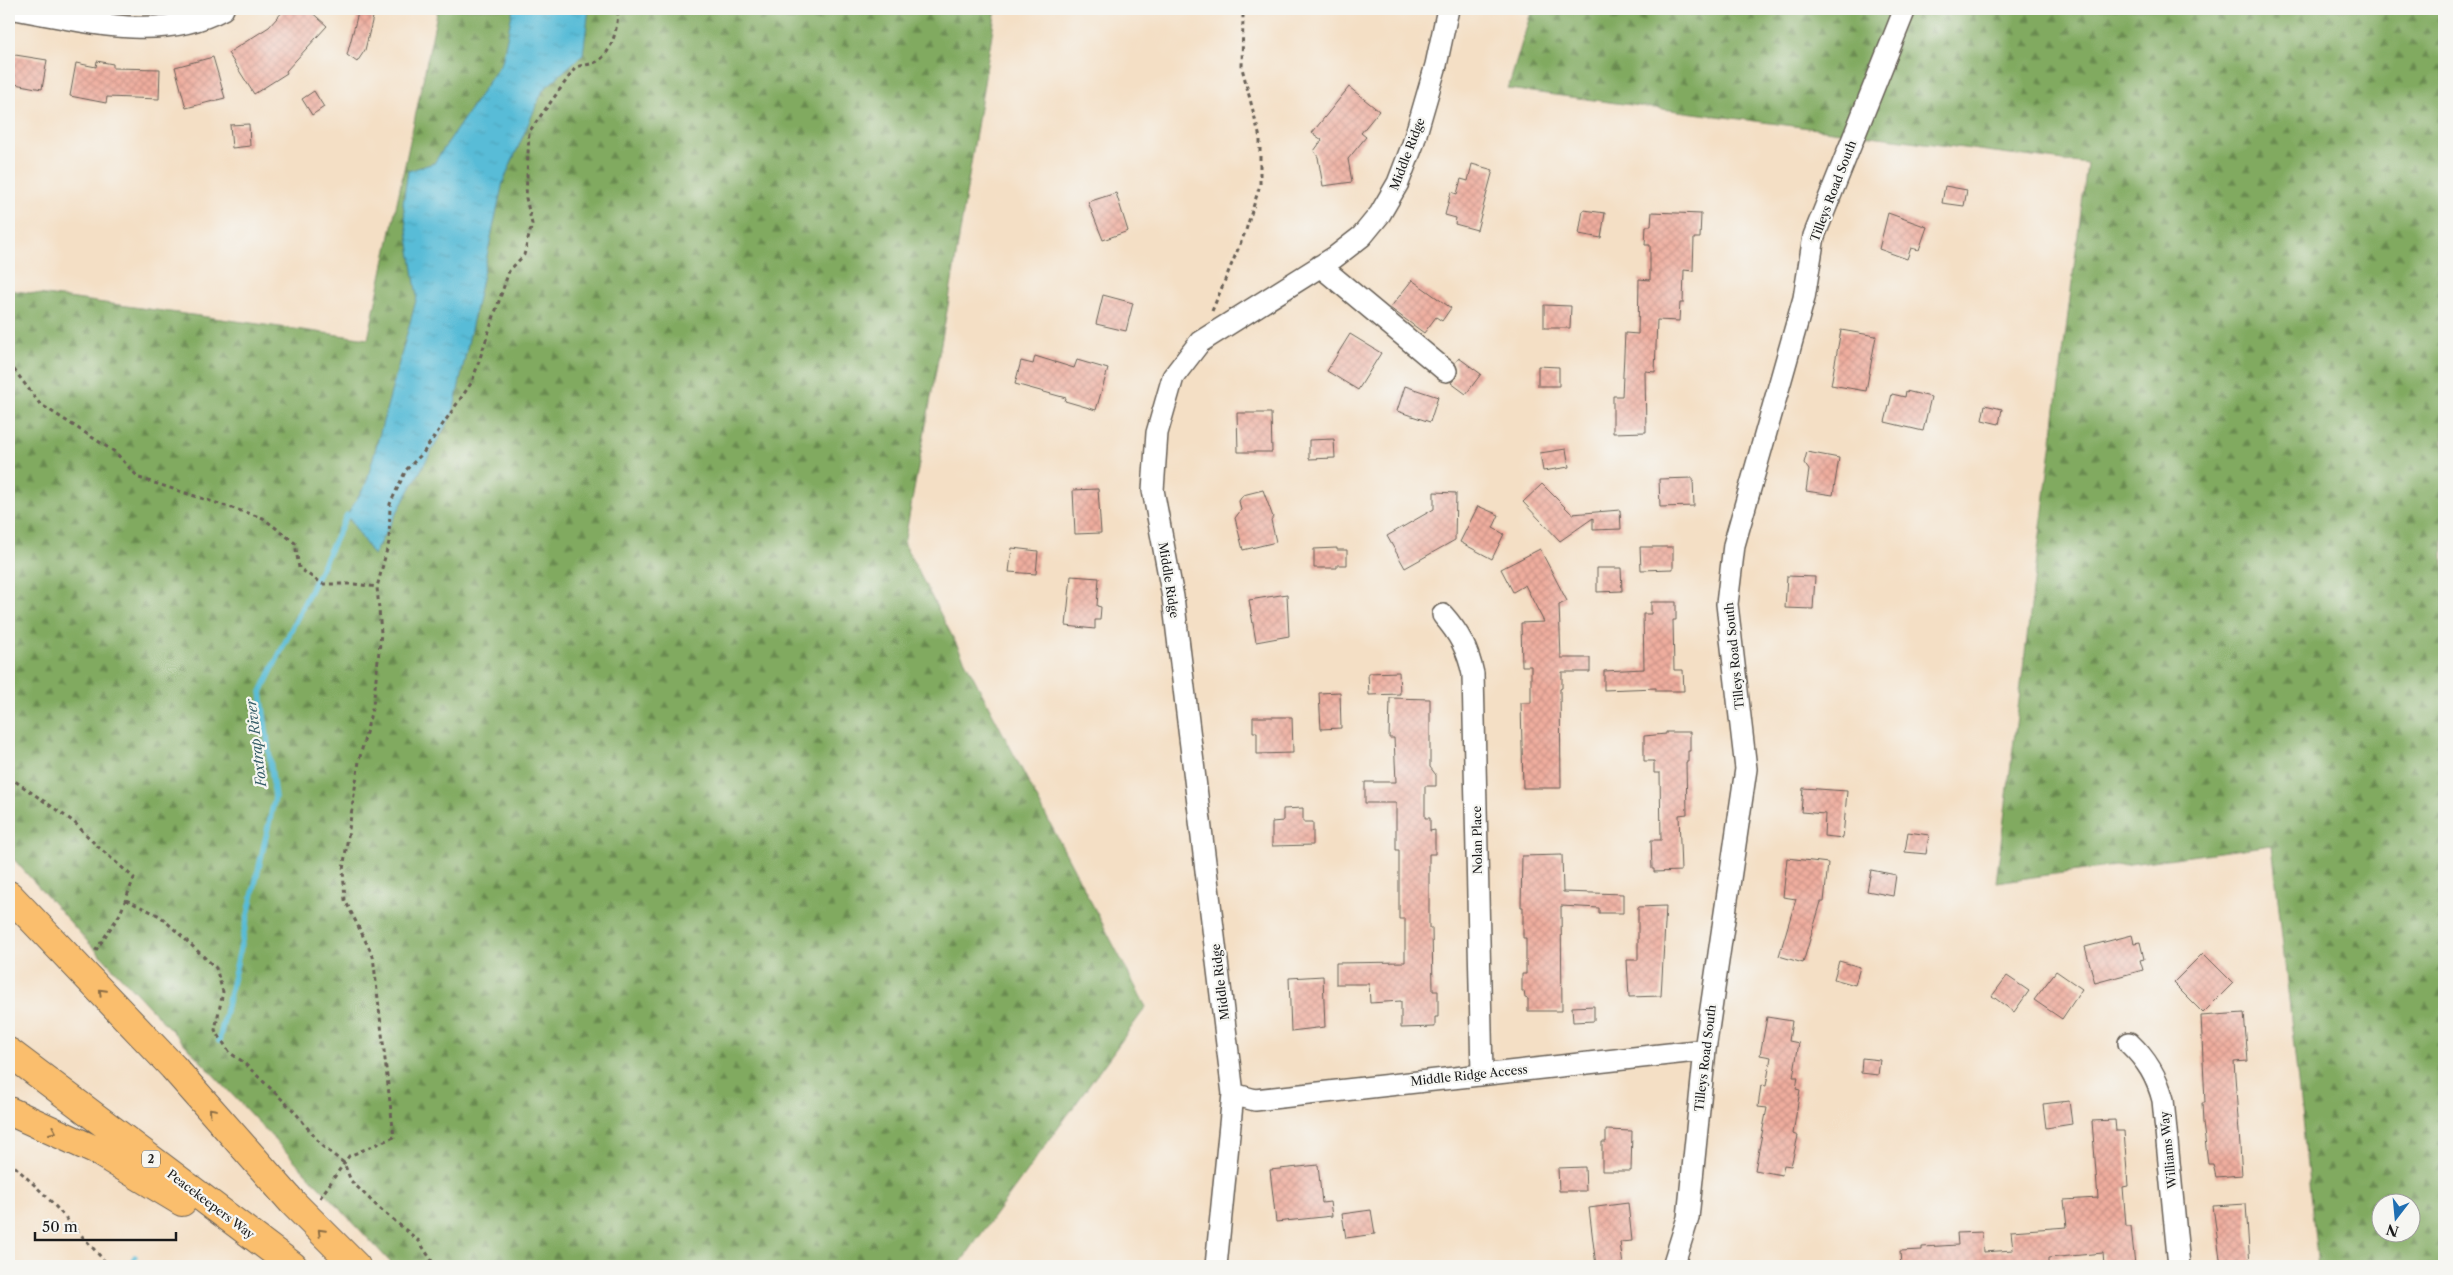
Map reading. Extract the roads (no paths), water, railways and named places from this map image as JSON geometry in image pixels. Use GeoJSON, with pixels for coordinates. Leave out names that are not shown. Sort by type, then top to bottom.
{"type":"FeatureCollection","features":[{"type":"Feature","properties":{"kind":"highway"},"geometry":{"type":"LineString","coordinates":[[9,896],[173,1067],[307,1218],[356,1266]]}},
{"type":"Feature","properties":{"kind":"highway","name":"Peacekeepers Way"},"geometry":{"type":"LineString","coordinates":[[9,1052],[292,1266]]}},
{"type":"Feature","properties":{"kind":"highway"},"geometry":{"type":"LineString","coordinates":[[9,1111],[97,1151],[292,1266]]}},
{"type":"Feature","properties":{"kind":"street"},"geometry":{"type":"LineString","coordinates":[[14,9],[118,26],[153,28],[184,24],[211,16],[223,9]]}},
{"type":"Feature","properties":{"kind":"street","name":"Middle Ridge"},"geometry":{"type":"LineString","coordinates":[[1216,1266],[1233,1094],[1173,597],[1153,490],[1157,433],[1174,376],[1204,339],[1320,266],[1362,236],[1380,214],[1393,191],[1420,122],[1436,65],[1448,9]]}},
{"type":"Feature","properties":{"kind":"street","name":"Tilleys Road South"},"geometry":{"type":"LineString","coordinates":[[1673,1266],[1688,1218],[1705,1050],[1746,769],[1727,604],[1734,545],[1804,298],[1814,236],[1905,9]]}},
{"type":"Feature","properties":{"kind":"street"},"geometry":{"type":"LineString","coordinates":[[1320,266],[1446,371]]}},
{"type":"Feature","properties":{"kind":"street","name":"Nolan Place"},"geometry":{"type":"LineString","coordinates":[[1443,615],[1460,637],[1473,674],[1482,1074]]}},
{"type":"Feature","properties":{"kind":"street","name":"Williams Way"},"geometry":{"type":"LineString","coordinates":[[2129,1043],[2143,1057],[2154,1074],[2163,1100],[2179,1266]]}},
{"type":"Feature","properties":{"kind":"street","name":"Middle Ridge Access"},"geometry":{"type":"LineString","coordinates":[[1233,1094],[1255,1100],[1705,1050]]}},
{"type":"Feature","properties":{"kind":"water"},"geometry":{"type":"Polygon","coordinates":[[[513,9],[589,9],[583,54],[543,90],[503,182],[453,413],[373,555],[347,515],[366,484],[417,297],[403,203],[408,171],[434,163],[502,62],[513,9]]]}},
{"type":"Feature","properties":{"kind":"waterway","name":"Foxtrap River"},"geometry":{"type":"LineString","coordinates":[[219,1041],[275,797],[261,692],[347,515]]}},
{"type":"Feature","properties":{"kind":"waterway","name":"Foxtrap River"},"geometry":{"type":"LineString","coordinates":[[129,1266],[135,1257]]}}]}
